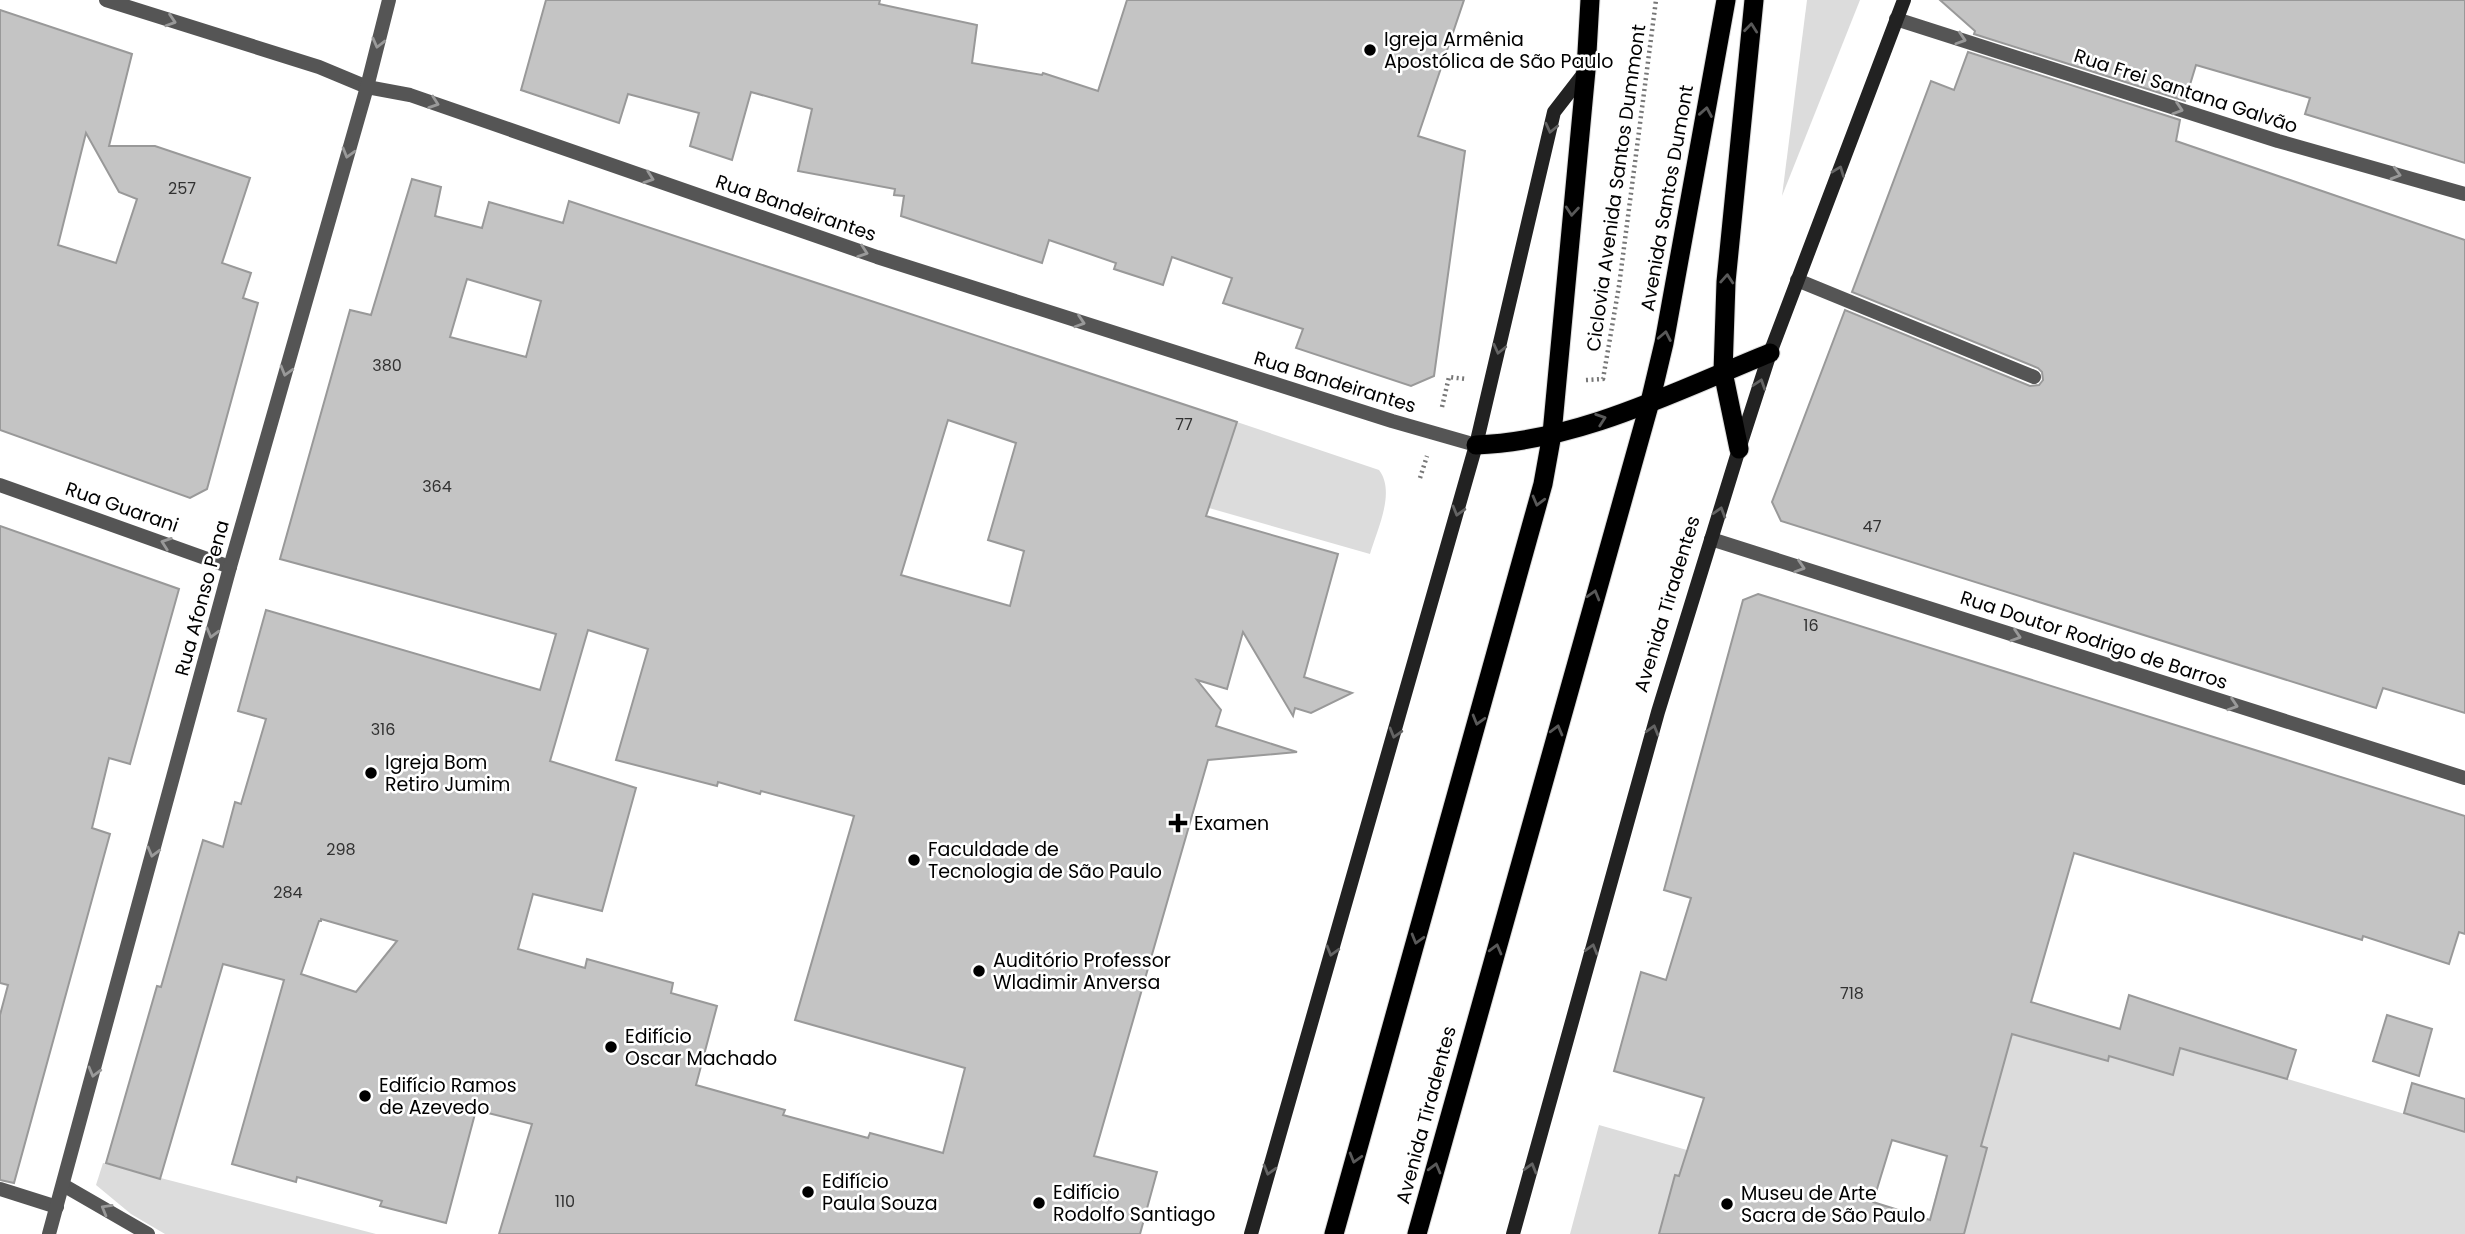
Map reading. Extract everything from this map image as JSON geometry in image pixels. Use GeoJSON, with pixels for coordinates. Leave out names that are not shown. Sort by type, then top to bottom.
{"type":"FeatureCollection","features":[{"type":"Feature","properties":{"kind":"highway"},"geometry":{"type":"LineString","coordinates":[[1334,1234],[1543,484],[1552,434],[1586,70],[1590,0]]}},
{"type":"Feature","properties":{"kind":"highway","name":"Avenida Santos Dumont"},"geometry":{"type":"LineString","coordinates":[[1650,402],[1664,343],[1726,0]]}},
{"type":"Feature","properties":{"kind":"highway"},"geometry":{"type":"LineString","coordinates":[[1739,449],[1723,372],[1726,282],[1754,0]]}},
{"type":"Feature","properties":{"kind":"highway"},"geometry":{"type":"LineString","coordinates":[[1476,445],[1511,443],[1578,427],[1650,402],[1770,353]]}},
{"type":"Feature","properties":{"kind":"highway","name":"Avenida Tiradentes"},"geometry":{"type":"LineString","coordinates":[[1417,1234],[1650,402]]}},
{"type":"Feature","properties":{"kind":"main road","name":"Avenida Tiradentes"},"geometry":{"type":"LineString","coordinates":[[1513,1234],[1658,712],[1739,449],[1770,353],[1904,0]]}},
{"type":"Feature","properties":{"kind":"main road"},"geometry":{"type":"LineString","coordinates":[[1251,1234],[1476,445],[1554,112],[1586,70]]}},
{"type":"Feature","properties":{"kind":"street","name":"Rua Bandeirantes"},"geometry":{"type":"LineString","coordinates":[[106,0],[319,67],[368,87],[410,95],[877,257],[1392,421],[1476,445]]}},
{"type":"Feature","properties":{"kind":"street","name":"Rua Afonso Pena"},"geometry":{"type":"LineString","coordinates":[[49,1234],[230,567],[368,87],[389,0]]}},
{"type":"Feature","properties":{"kind":"street","name":"Rua Frei Santana Galvão"},"geometry":{"type":"LineString","coordinates":[[1896,19],[2278,141],[2465,194]]}},
{"type":"Feature","properties":{"kind":"street"},"geometry":{"type":"LineString","coordinates":[[1797,280],[2034,377]]}},
{"type":"Feature","properties":{"kind":"street","name":"Rua Guarani"},"geometry":{"type":"LineString","coordinates":[[0,485],[230,567]]}},
{"type":"Feature","properties":{"kind":"street","name":"Rua Doutor Rodrigo de Barros"},"geometry":{"type":"LineString","coordinates":[[1711,539],[2465,778]]}},
{"type":"Feature","properties":{"kind":"street"},"geometry":{"type":"LineString","coordinates":[[63,1185],[148,1234]]}},
{"type":"Feature","properties":{"kind":"street"},"geometry":{"type":"LineString","coordinates":[[0,1189],[57,1207]]}},
{"type":"Feature","properties":{"kind":"path","name":"Ciclovia Avenida Santos Dummont"},"geometry":{"type":"LineString","coordinates":[[1603,379],[1619,286],[1656,0]]}},
{"type":"Feature","properties":{"kind":"shaded area"},"geometry":{"type":"Polygon","coordinates":[[[1807,0],[1860,0],[1782,196],[1807,0]]]}},
{"type":"Feature","properties":{"kind":"shaded area"},"geometry":{"type":"Polygon","coordinates":[[[1237,422],[1379,470],[1386,489],[1384,511],[1370,554],[1209,508],[1237,422]]]}},
{"type":"Feature","properties":{"kind":"shaded area"},"geometry":{"type":"Polygon","coordinates":[[[1993,991],[2465,1132],[2465,1234],[1570,1234],[1599,1125],[1929,1219],[1993,991]]]}},
{"type":"Feature","properties":{"kind":"shaded area"},"geometry":{"type":"Polygon","coordinates":[[[103,1163],[376,1234],[165,1234],[131,1214],[96,1185],[103,1163]]]}},
{"type":"Feature","properties":{"kind":"building"},"geometry":{"type":"Polygon","coordinates":[[[546,0],[880,0],[879,4],[977,25],[972,63],[1042,75],[1043,73],[1098,91],[1127,0],[1464,0],[1418,136],[1465,151],[1434,376],[1411,386],[1296,348],[1303,329],[1223,303],[1232,278],[1172,257],[1163,285],[1114,269],[1116,263],[1049,240],[1042,263],[901,216],[904,196],[894,195],[895,189],[798,171],[812,109],[751,92],[732,160],[690,146],[699,113],[628,94],[619,123],[521,90],[546,0]]]}},
{"type":"Feature","properties":{"kind":"building"},"geometry":{"type":"Polygon","coordinates":[[[1940,0],[2465,0],[2465,163],[2305,114],[2310,98],[2196,65],[2185,101],[1974,34],[1975,31],[1940,0]]]}},
{"type":"Feature","properties":{"kind":"building"},"geometry":{"type":"Polygon","coordinates":[[[0,10],[132,54],[109,146],[155,146],[250,178],[222,263],[251,273],[243,298],[258,303],[207,489],[190,498],[0,430],[0,10]],[[86,133],[58,245],[116,263],[137,199],[119,192],[86,133]]]}},
{"type":"Feature","properties":{"kind":"building"},"geometry":{"type":"Polygon","coordinates":[[[1968,52],[2180,120],[2176,141],[2465,240],[2465,713],[2383,688],[2376,708],[1781,521],[1772,502],[1845,310],[2030,386],[2039,385],[2043,380],[2042,372],[2038,368],[1852,292],[1931,81],[1954,90],[1968,52]]]}},
{"type":"Feature","properties":{"kind":"building"},"geometry":{"type":"Polygon","coordinates":[[[412,179],[441,187],[435,216],[482,228],[489,202],[563,223],[569,201],[1237,422],[1206,516],[1338,554],[1304,677],[1352,693],[1311,713],[1295,708],[1293,716],[1243,632],[1227,689],[1197,680],[1221,710],[1216,726],[1297,752],[1208,760],[1094,1156],[1157,1172],[1140,1234],[499,1234],[532,1124],[476,1110],[446,1223],[380,1206],[382,1201],[297,1177],[296,1182],[232,1164],[284,980],[223,964],[160,1179],[106,1163],[203,840],[223,847],[235,802],[241,804],[266,719],[238,711],[266,610],[540,690],[556,634],[280,559],[350,310],[371,315],[412,179]],[[467,279],[450,337],[526,357],[541,301],[467,279]],[[948,420],[901,575],[1010,606],[1024,551],[988,540],[1016,443],[948,420]],[[588,630],[550,761],[636,788],[602,911],[533,894],[518,949],[585,968],[587,959],[673,983],[671,993],[717,1006],[696,1085],[785,1110],[783,1115],[868,1138],[870,1133],[943,1153],[965,1068],[795,1020],[854,816],[761,791],[760,794],[718,782],[717,786],[616,760],[648,649],[588,630]],[[321,921],[301,974],[356,992],[397,941],[321,921]]]}},
{"type":"Feature","properties":{"kind":"building"},"geometry":{"type":"Polygon","coordinates":[[[0,526],[179,589],[130,764],[109,758],[92,828],[110,834],[14,1183],[0,1180],[0,1015],[8,985],[0,983],[0,526]]]}},
{"type":"Feature","properties":{"kind":"building"},"geometry":{"type":"Polygon","coordinates":[[[1758,594],[2465,816],[2465,934],[2459,932],[2449,964],[2363,936],[2362,940],[2074,853],[2031,1002],[2120,1029],[2129,995],[2296,1050],[2287,1079],[2180,1048],[2173,1075],[2109,1056],[2108,1061],[2012,1034],[1981,1146],[1987,1148],[1964,1234],[1659,1234],[1675,1175],[1679,1176],[1704,1098],[1614,1071],[1641,972],[1666,980],[1691,898],[1664,890],[1743,600],[1758,594]],[[1892,1140],[1873,1202],[1930,1220],[1947,1156],[1892,1140]]]}},
{"type":"Feature","properties":{"kind":"building"},"geometry":{"type":"Polygon","coordinates":[[[2387,1015],[2432,1029],[2419,1076],[2373,1061],[2387,1015]]]}},
{"type":"Feature","properties":{"kind":"building"},"geometry":{"type":"Polygon","coordinates":[[[2412,1083],[2465,1099],[2465,1132],[2404,1113],[2412,1083]]]}},
{"type":"Feature","properties":{"kind":"place","name":"Igreja Armênia Apostólica de São Paulo"},"geometry":{"type":"Point","coordinates":[1370,50]}},
{"type":"Feature","properties":{"kind":"place","name":"Igreja Bom Retiro Jumim"},"geometry":{"type":"Point","coordinates":[371,773]}},
{"type":"Feature","properties":{"kind":"place","name":"Examen"},"geometry":{"type":"Point","coordinates":[1178,823]}},
{"type":"Feature","properties":{"kind":"place","name":"Faculdade de Tecnologia de São Paulo"},"geometry":{"type":"Point","coordinates":[914,860]}},
{"type":"Feature","properties":{"kind":"place","name":"Auditório Professor Wladimir Anversa"},"geometry":{"type":"Point","coordinates":[979,971]}},
{"type":"Feature","properties":{"kind":"place","name":"Edifício Oscar Machado"},"geometry":{"type":"Point","coordinates":[611,1047]}},
{"type":"Feature","properties":{"kind":"place","name":"Edifício Ramos de Azevedo"},"geometry":{"type":"Point","coordinates":[365,1096]}},
{"type":"Feature","properties":{"kind":"place","name":"Edifício Paula Souza"},"geometry":{"type":"Point","coordinates":[808,1192]}},
{"type":"Feature","properties":{"kind":"place","name":"Edifício Rodolfo Santiago"},"geometry":{"type":"Point","coordinates":[1039,1203]}},
{"type":"Feature","properties":{"kind":"place","name":"Museu de Arte Sacra de São Paulo"},"geometry":{"type":"Point","coordinates":[1727,1204]}}]}
